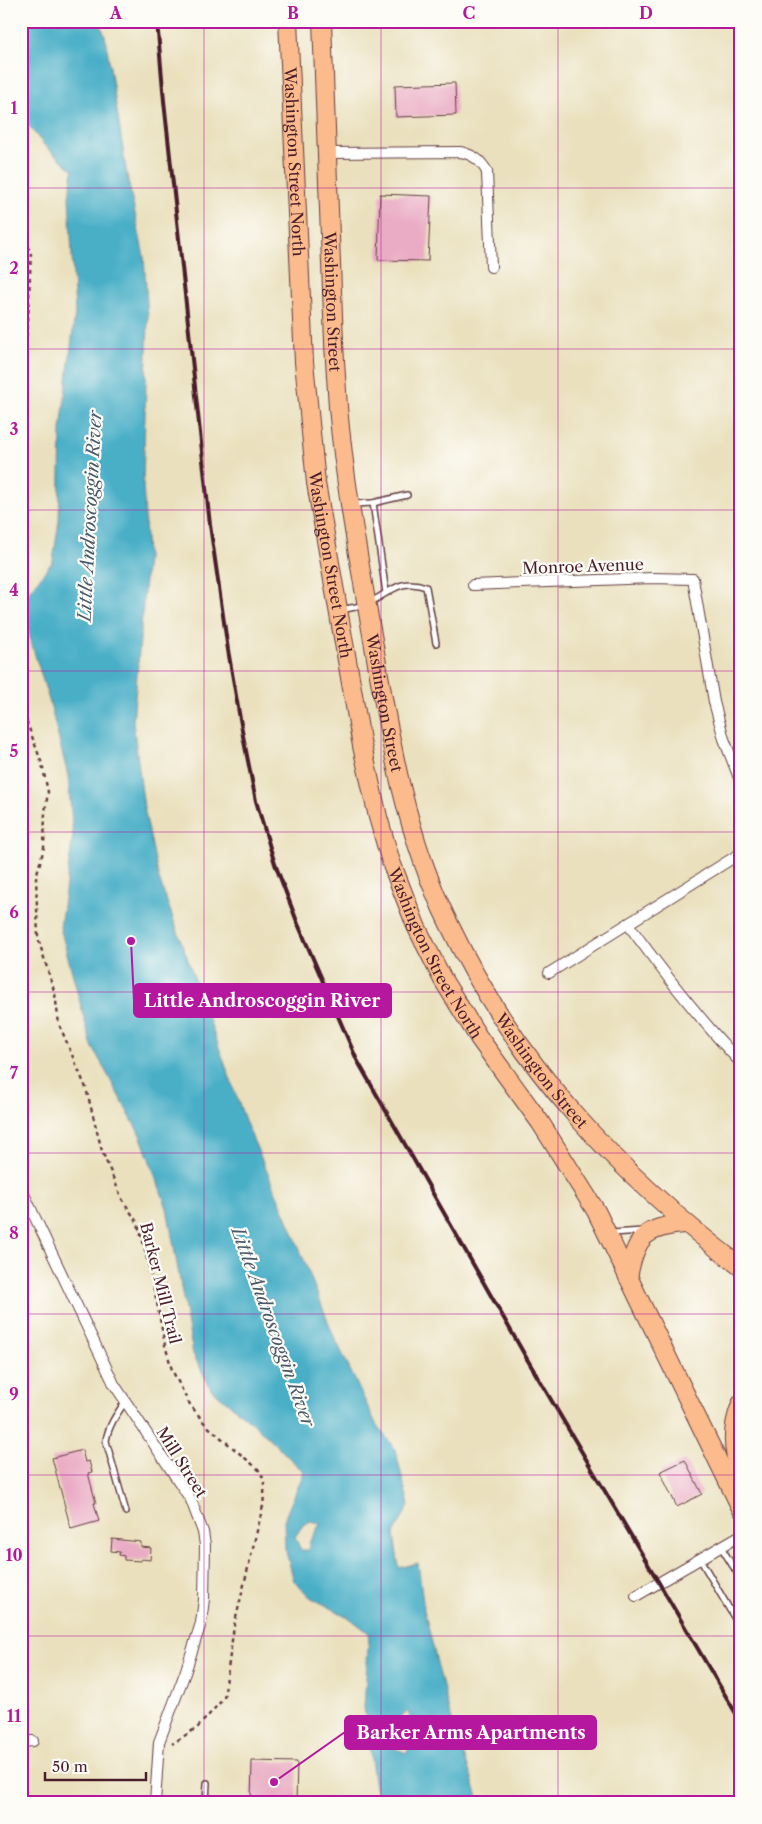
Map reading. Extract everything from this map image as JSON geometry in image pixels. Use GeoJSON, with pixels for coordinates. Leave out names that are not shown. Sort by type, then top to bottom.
{"type":"FeatureCollection","features":[{"type":"Feature","properties":{"kind":"highway","name":"Washington Street North"},"geometry":{"type":"LineString","coordinates":[[288,21],[307,390],[316,483],[362,746],[378,817],[391,862],[416,926],[443,980],[479,1038],[506,1075]]}},
{"type":"Feature","properties":{"kind":"highway","name":"Washington Street"},"geometry":{"type":"LineString","coordinates":[[322,21],[338,406],[350,505],[387,724],[402,793],[414,836],[436,894],[468,962],[494,1006],[528,1057],[576,1118],[629,1173],[686,1224],[741,1268]]}},
{"type":"Feature","properties":{"kind":"highway","name":"Washington Street"},"geometry":{"type":"LineString","coordinates":[[506,1075],[596,1211],[741,1508]]}},
{"type":"Feature","properties":{"kind":"highway"},"geometry":{"type":"LineString","coordinates":[[628,1277],[635,1248],[641,1239],[651,1230],[664,1226],[686,1224]]}},
{"type":"Feature","properties":{"kind":"highway"},"geometry":{"type":"LineString","coordinates":[[741,1404],[734,1424],[733,1442],[735,1459],[741,1475]]}},
{"type":"Feature","properties":{"kind":"street"},"geometry":{"type":"LineString","coordinates":[[327,153],[460,152],[476,158],[483,164],[486,172],[491,267]]}},
{"type":"Feature","properties":{"kind":"street","name":"Monroe Avenue"},"geometry":{"type":"LineString","coordinates":[[474,585],[652,578],[693,579],[714,702],[724,739],[741,783]]}},
{"type":"Feature","properties":{"kind":"street"},"geometry":{"type":"LineString","coordinates":[[549,973],[741,853]]}},
{"type":"Feature","properties":{"kind":"street"},"geometry":{"type":"LineString","coordinates":[[628,924],[708,1027],[741,1063]]}},
{"type":"Feature","properties":{"kind":"street","name":"Mill Street"},"geometry":{"type":"LineString","coordinates":[[21,1188],[114,1384],[191,1500],[203,1532],[205,1545],[204,1599],[201,1623],[164,1727],[157,1756],[155,1803]]}},
{"type":"Feature","properties":{"kind":"street"},"geometry":{"type":"LineString","coordinates":[[636,1596],[741,1535]]}},
{"type":"Feature","properties":{"kind":"street"},"geometry":{"type":"LineString","coordinates":[[21,1742],[33,1740]]}},
{"type":"Feature","properties":{"kind":"lane"},"geometry":{"type":"LineString","coordinates":[[350,505],[373,503],[407,495]]}},
{"type":"Feature","properties":{"kind":"lane"},"geometry":{"type":"LineString","coordinates":[[373,503],[386,593]]}},
{"type":"Feature","properties":{"kind":"lane"},"geometry":{"type":"LineString","coordinates":[[338,610],[367,604],[397,587],[414,583],[426,586],[436,643]]}},
{"type":"Feature","properties":{"kind":"lane"},"geometry":{"type":"LineString","coordinates":[[607,1234],[651,1230]]}},
{"type":"Feature","properties":{"kind":"lane"},"geometry":{"type":"LineString","coordinates":[[126,1402],[107,1432],[106,1441],[126,1512]]}},
{"type":"Feature","properties":{"kind":"lane"},"geometry":{"type":"LineString","coordinates":[[721,1547],[741,1579]]}},
{"type":"Feature","properties":{"kind":"lane"},"geometry":{"type":"LineString","coordinates":[[700,1559],[741,1629]]}},
{"type":"Feature","properties":{"kind":"lane"},"geometry":{"type":"LineString","coordinates":[[206,1803],[207,1783]]}},
{"type":"Feature","properties":{"kind":"path"},"geometry":{"type":"LineString","coordinates":[[21,241],[31,251],[28,322],[21,384]]}},
{"type":"Feature","properties":{"kind":"path","name":"Barker Mill Trail"},"geometry":{"type":"LineString","coordinates":[[21,706],[42,764],[48,792],[45,812],[44,848],[36,878],[36,929],[55,994],[60,1024],[86,1088],[102,1151],[122,1199],[134,1217],[139,1230],[172,1370],[195,1413],[206,1425],[262,1473],[265,1486],[263,1506],[234,1626],[224,1698],[198,1727],[157,1756]]}},
{"type":"Feature","properties":{"kind":"water"},"geometry":{"type":"Polygon","coordinates":[[[21,21],[98,21],[105,35],[127,175],[144,257],[148,319],[143,482],[147,557],[133,722],[144,808],[159,879],[246,1123],[291,1227],[333,1334],[376,1424],[395,1449],[409,1505],[394,1534],[399,1568],[418,1563],[424,1610],[449,1711],[480,1803],[381,1803],[375,1788],[364,1707],[369,1633],[348,1617],[310,1597],[294,1581],[285,1548],[284,1520],[304,1472],[256,1426],[211,1389],[193,1354],[167,1208],[141,1137],[91,1044],[60,927],[73,835],[68,776],[49,700],[31,642],[23,599],[53,561],[59,520],[61,430],[75,313],[69,197],[73,170],[44,145],[25,121],[21,91],[21,21]],[[311,1521],[303,1525],[295,1537],[301,1550],[308,1550],[310,1541],[320,1524],[311,1521]],[[408,1711],[382,1737],[396,1749],[407,1753],[414,1734],[408,1711]]]}},
{"type":"Feature","properties":{"kind":"building"},"geometry":{"type":"Polygon","coordinates":[[[455,83],[456,115],[396,117],[395,85],[455,83]]]}},
{"type":"Feature","properties":{"kind":"building"},"geometry":{"type":"Polygon","coordinates":[[[380,194],[431,196],[428,261],[378,260],[380,194]]]}},
{"type":"Feature","properties":{"kind":"building"},"geometry":{"type":"Polygon","coordinates":[[[82,1450],[85,1462],[89,1461],[92,1472],[88,1473],[99,1521],[71,1529],[52,1458],[82,1450]]]}},
{"type":"Feature","properties":{"kind":"building"},"geometry":{"type":"Polygon","coordinates":[[[685,1460],[702,1494],[677,1507],[660,1472],[685,1460]]]}},
{"type":"Feature","properties":{"kind":"building"},"geometry":{"type":"Polygon","coordinates":[[[112,1539],[141,1542],[141,1547],[151,1548],[150,1560],[124,1560],[124,1556],[119,1555],[120,1552],[111,1551],[112,1539]]]}},
{"type":"Feature","properties":{"kind":"building"},"geometry":{"type":"Polygon","coordinates":[[[252,1761],[297,1762],[296,1803],[251,1803],[252,1761]]]}},
{"type":"Feature","properties":{"kind":"railway"},"geometry":{"type":"LineString","coordinates":[[157,21],[210,525],[228,650],[243,736],[256,801],[275,864],[298,924],[357,1060],[527,1359],[741,1722]]}},
{"type":"Feature","properties":{"kind":"place","name":"Little Androscoggin River"},"geometry":{"type":"Point","coordinates":[131,941]}},
{"type":"Feature","properties":{"kind":"place","name":"Barker Arms Apartments"},"geometry":{"type":"Point","coordinates":[274,1782]}}]}
